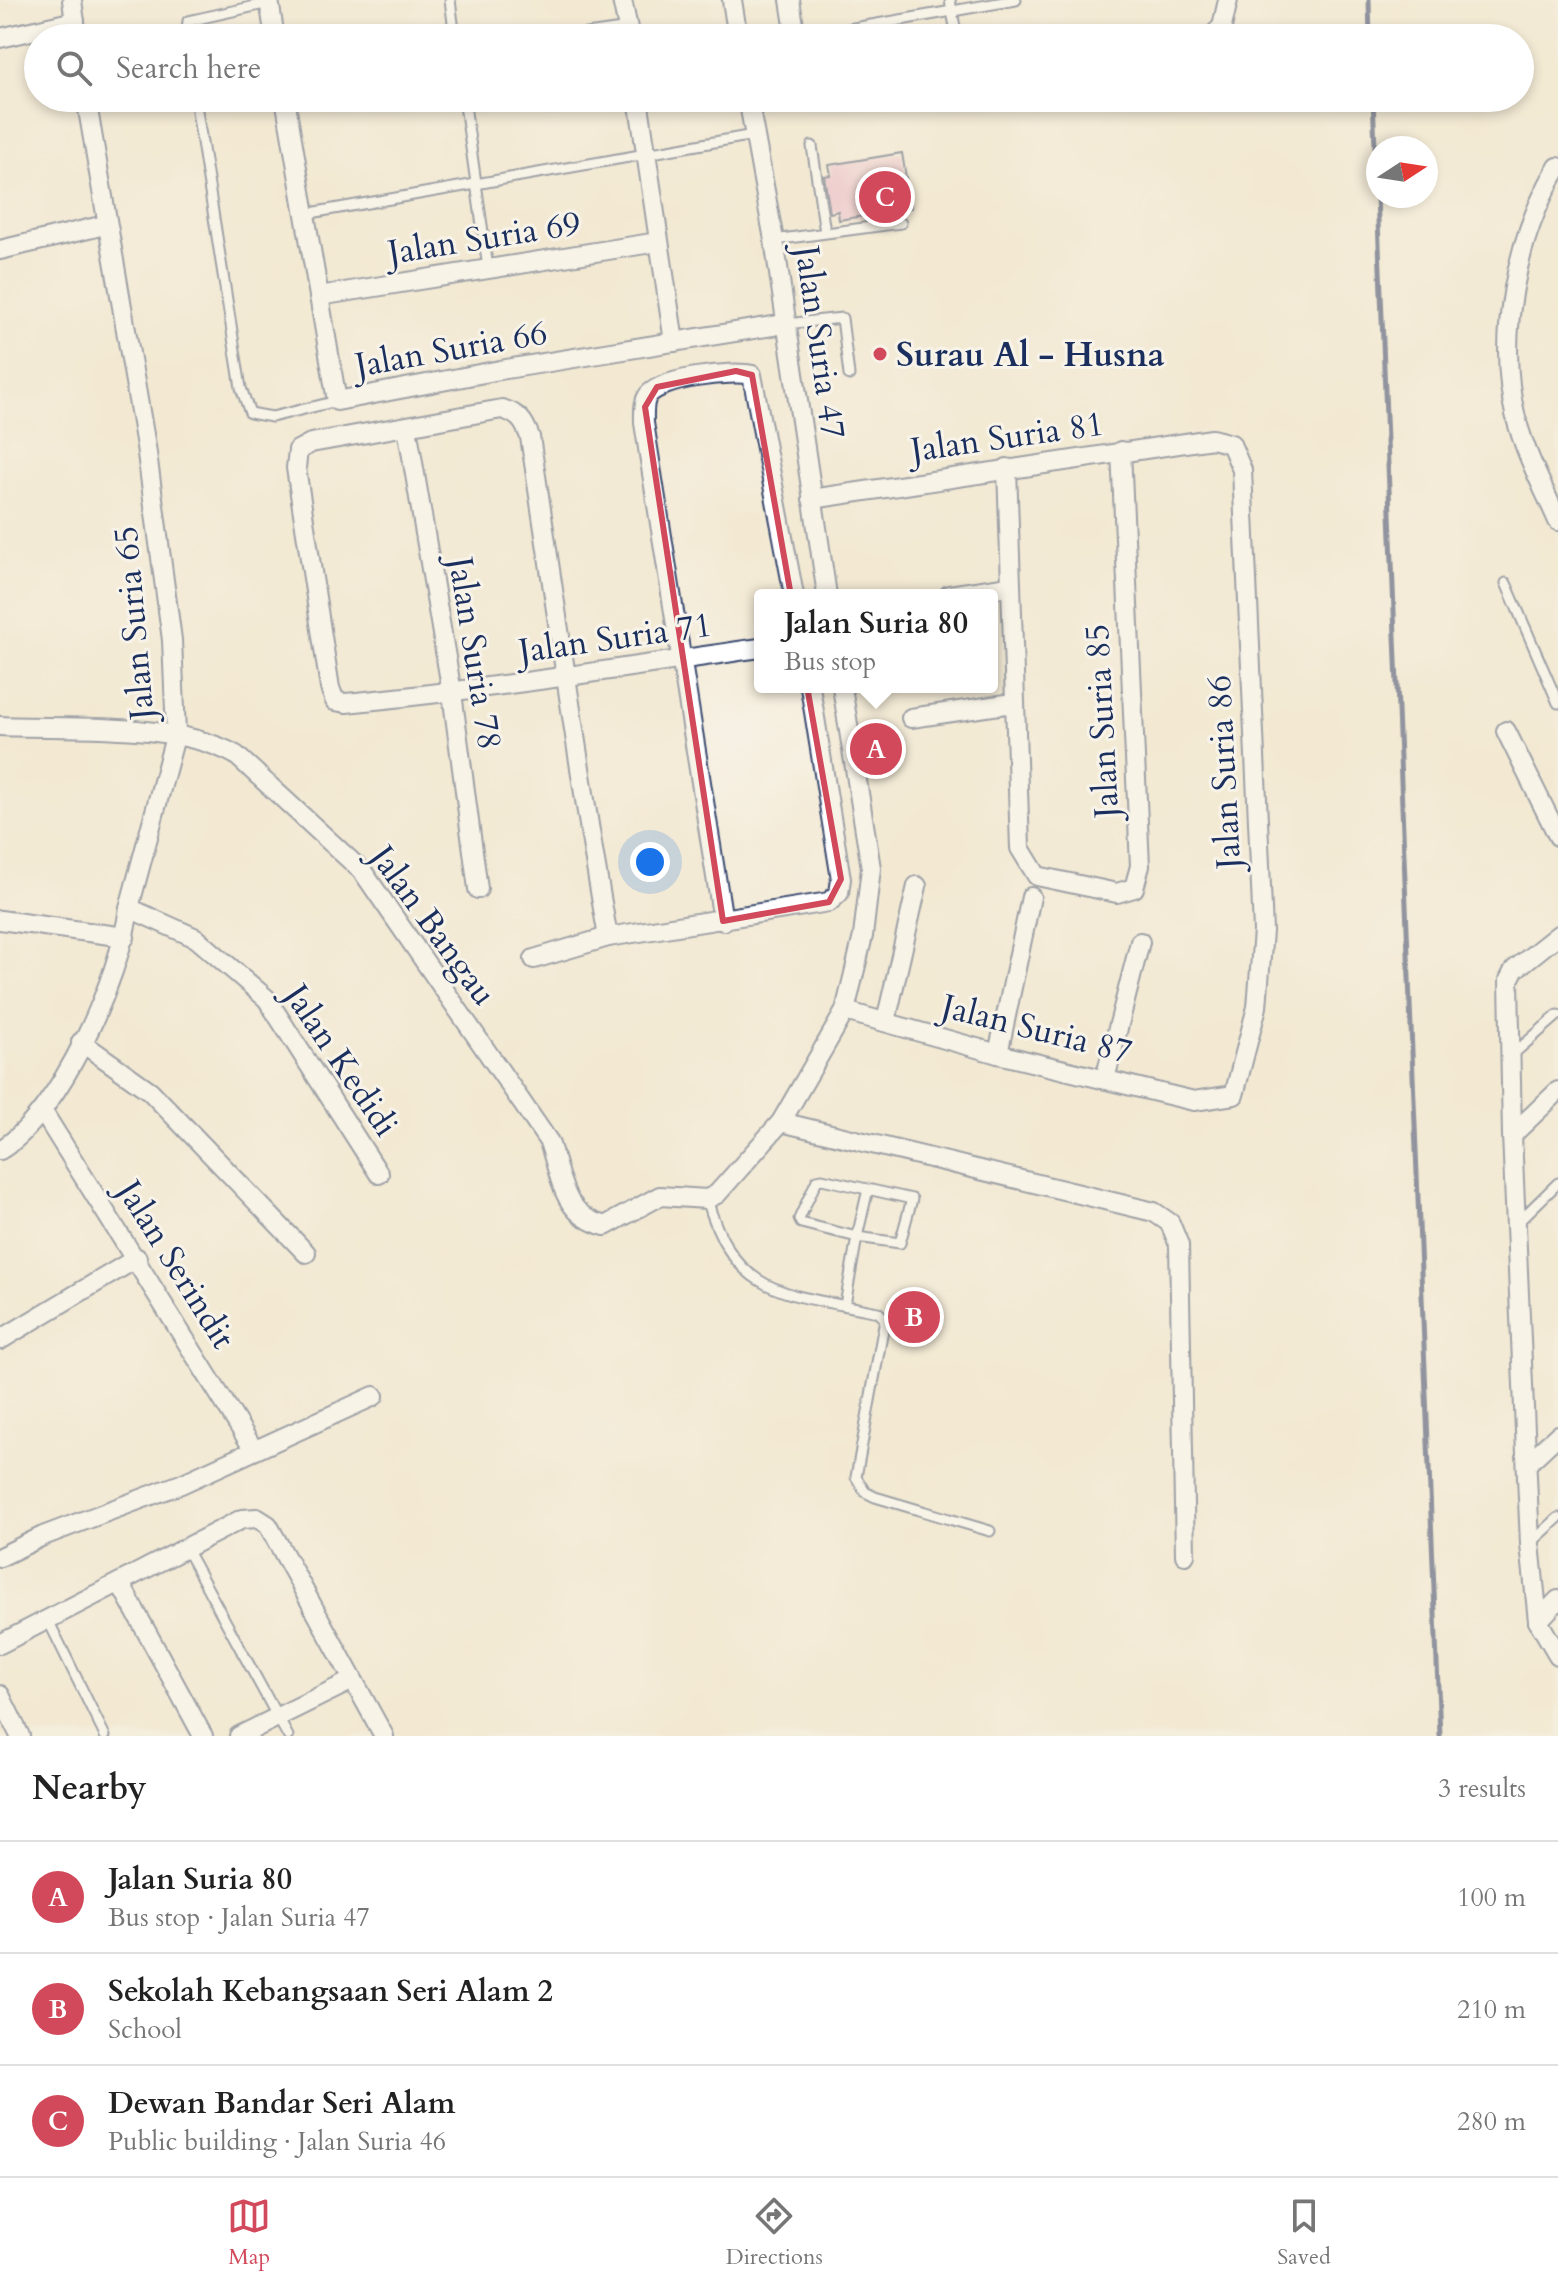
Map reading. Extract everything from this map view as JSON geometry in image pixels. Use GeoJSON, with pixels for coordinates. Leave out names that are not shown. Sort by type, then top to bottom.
{"type":"FeatureCollection","features":[{"type":"Feature","properties":{"kind":"street"},"geometry":{"type":"LineString","coordinates":[[72,0],[75,24]]}},
{"type":"Feature","properties":{"kind":"street"},"geometry":{"type":"LineString","coordinates":[[273,24],[269,2],[289,0]]}},
{"type":"Feature","properties":{"kind":"street"},"geometry":{"type":"LineString","coordinates":[[622,0],[628,24]]}},
{"type":"Feature","properties":{"kind":"street"},"geometry":{"type":"LineString","coordinates":[[732,0],[736,24]]}},
{"type":"Feature","properties":{"kind":"street"},"geometry":{"type":"LineString","coordinates":[[790,0],[794,24]]}},
{"type":"Feature","properties":{"kind":"street"},"geometry":{"type":"LineString","coordinates":[[1223,24],[1228,0]]}},
{"type":"Feature","properties":{"kind":"street"},"geometry":{"type":"LineString","coordinates":[[0,38],[24,35]]}},
{"type":"Feature","properties":{"kind":"street","name":"Jalan Suria 65"},"geometry":{"type":"LineString","coordinates":[[0,1150],[43,1112],[100,1006],[125,937],[129,908],[176,733],[172,640],[156,520],[88,112]]}},
{"type":"Feature","properties":{"kind":"street","name":"Jalan Suria 66"},"geometry":{"type":"LineString","coordinates":[[287,112],[337,401],[785,324]]}},
{"type":"Feature","properties":{"kind":"street"},"geometry":{"type":"LineString","coordinates":[[640,112],[674,342]]}},
{"type":"Feature","properties":{"kind":"street","name":"Jalan Suria 47"},"geometry":{"type":"LineString","coordinates":[[750,112],[774,240],[826,589]]}},
{"type":"Feature","properties":{"kind":"street"},"geometry":{"type":"LineString","coordinates":[[1556,175],[1516,279],[1510,385],[1525,444],[1558,521]]}},
{"type":"Feature","properties":{"kind":"street"},"geometry":{"type":"LineString","coordinates":[[0,250],[105,225]]}},
{"type":"Feature","properties":{"kind":"street","name":"Jalan Suria 69"},"geometry":{"type":"LineString","coordinates":[[319,296],[658,242]]}},
{"type":"Feature","properties":{"kind":"street"},"geometry":{"type":"LineString","coordinates":[[723,921],[644,423],[647,396],[657,387],[736,371],[752,375],[793,589]]}},
{"type":"Feature","properties":{"kind":"street"},"geometry":{"type":"LineString","coordinates":[[407,427],[502,409],[514,412],[524,422],[530,437],[608,937]]}},
{"type":"Feature","properties":{"kind":"street","name":"Jalan Suria 71"},"geometry":{"type":"LineString","coordinates":[[407,427],[311,443],[298,450],[296,468],[330,688],[335,701],[346,703],[452,693],[754,649]]}},
{"type":"Feature","properties":{"kind":"street","name":"Jalan Suria 78"},"geometry":{"type":"LineString","coordinates":[[407,427],[452,693],[478,889]]}},
{"type":"Feature","properties":{"kind":"street","name":"Jalan Suria 81"},"geometry":{"type":"LineString","coordinates":[[812,499],[1212,439]]}},
{"type":"Feature","properties":{"kind":"street","name":"Jalan Suria 86"},"geometry":{"type":"LineString","coordinates":[[1212,439],[1231,444],[1242,470],[1263,931],[1257,1007],[1234,1095],[1215,1100]]}},
{"type":"Feature","properties":{"kind":"street","name":"Jalan Suria 85"},"geometry":{"type":"LineString","coordinates":[[1013,703],[1020,848],[1027,866],[1037,876],[1117,893],[1134,888],[1140,866],[1121,451]]}},
{"type":"Feature","properties":{"kind":"street"},"geometry":{"type":"LineString","coordinates":[[911,718],[1013,703],[1007,468]]}},
{"type":"Feature","properties":{"kind":"street"},"geometry":{"type":"LineString","coordinates":[[989,589],[1009,586]]}},
{"type":"Feature","properties":{"kind":"street"},"geometry":{"type":"LineString","coordinates":[[534,959],[608,937],[829,902],[839,893],[841,879],[811,693]]}},
{"type":"Feature","properties":{"kind":"street"},"geometry":{"type":"LineString","coordinates":[[707,1199],[739,1171],[781,1122],[845,1011],[863,936],[871,868],[843,693]]}},
{"type":"Feature","properties":{"kind":"street","name":"Jalan Bangau"},"geometry":{"type":"LineString","coordinates":[[0,726],[176,733],[220,746],[236,755],[363,872],[549,1142],[562,1187],[577,1214],[605,1226],[660,1196],[707,1199]]}},
{"type":"Feature","properties":{"kind":"street"},"geometry":{"type":"LineString","coordinates":[[1506,731],[1558,836]]}},
{"type":"Feature","properties":{"kind":"street"},"geometry":{"type":"LineString","coordinates":[[886,1021],[917,886]]}},
{"type":"Feature","properties":{"kind":"street"},"geometry":{"type":"LineString","coordinates":[[998,1054],[1031,897]]}},
{"type":"Feature","properties":{"kind":"street","name":"Jalan Kedidi"},"geometry":{"type":"LineString","coordinates":[[129,908],[196,938],[267,999],[379,1174]]}},
{"type":"Feature","properties":{"kind":"street"},"geometry":{"type":"LineString","coordinates":[[0,920],[125,937]]}},
{"type":"Feature","properties":{"kind":"street"},"geometry":{"type":"LineString","coordinates":[[1558,935],[1510,976],[1512,1135],[1530,1544],[1538,1621],[1558,1655]]}},
{"type":"Feature","properties":{"kind":"street"},"geometry":{"type":"LineString","coordinates":[[1105,1079],[1140,942]]}},
{"type":"Feature","properties":{"kind":"street","name":"Jalan Suria 87"},"geometry":{"type":"LineString","coordinates":[[845,1011],[998,1054],[1194,1101],[1215,1100]]}},
{"type":"Feature","properties":{"kind":"street"},"geometry":{"type":"LineString","coordinates":[[81,1042],[150,1091],[306,1253]]}},
{"type":"Feature","properties":{"kind":"street"},"geometry":{"type":"LineString","coordinates":[[1512,1135],[1558,1091]]}},
{"type":"Feature","properties":{"kind":"street","name":"Jalan Serindit"},"geometry":{"type":"LineString","coordinates":[[43,1112],[137,1258],[254,1450]]}},
{"type":"Feature","properties":{"kind":"street"},"geometry":{"type":"LineString","coordinates":[[781,1122],[1154,1212],[1170,1223],[1179,1245],[1185,1555]]}},
{"type":"Feature","properties":{"kind":"street"},"geometry":{"type":"LineString","coordinates":[[0,1340],[137,1258]]}},
{"type":"Feature","properties":{"kind":"street"},"geometry":{"type":"LineString","coordinates":[[0,1557],[43,1536],[181,1484],[374,1396]]}},
{"type":"Feature","properties":{"kind":"street"},"geometry":{"type":"LineString","coordinates":[[1528,1463],[1558,1435]]}},
{"type":"Feature","properties":{"kind":"street"},"geometry":{"type":"LineString","coordinates":[[0,1644],[251,1517],[268,1525],[384,1736]]}},
{"type":"Feature","properties":{"kind":"street"},"geometry":{"type":"LineString","coordinates":[[120,1583],[203,1736]]}},
{"type":"Feature","properties":{"kind":"street"},"geometry":{"type":"LineString","coordinates":[[1538,1621],[1558,1600]]}},
{"type":"Feature","properties":{"kind":"street"},"geometry":{"type":"LineString","coordinates":[[239,1736],[353,1680]]}},
{"type":"Feature","properties":{"kind":"street"},"geometry":{"type":"LineString","coordinates":[[0,1695],[20,1736]]}},
{"type":"Feature","properties":{"kind":"lane"},"geometry":{"type":"LineString","coordinates":[[450,0],[453,24]]}},
{"type":"Feature","properties":{"kind":"lane"},"geometry":{"type":"LineString","coordinates":[[950,0],[954,24]]}},
{"type":"Feature","properties":{"kind":"lane"},"geometry":{"type":"LineString","coordinates":[[876,24],[1016,0]]}},
{"type":"Feature","properties":{"kind":"lane"},"geometry":{"type":"LineString","coordinates":[[188,24],[188,21],[269,2]]}},
{"type":"Feature","properties":{"kind":"lane"},"geometry":{"type":"LineString","coordinates":[[197,112],[241,388],[250,413],[272,417],[337,401]]}},
{"type":"Feature","properties":{"kind":"lane"},"geometry":{"type":"LineString","coordinates":[[466,112],[488,268]]}},
{"type":"Feature","properties":{"kind":"lane"},"geometry":{"type":"LineString","coordinates":[[305,214],[754,135]]}},
{"type":"Feature","properties":{"kind":"lane"},"geometry":{"type":"LineString","coordinates":[[812,146],[825,232]]}},
{"type":"Feature","properties":{"kind":"lane"},"geometry":{"type":"LineString","coordinates":[[774,240],[901,223]]}},
{"type":"Feature","properties":{"kind":"lane"},"geometry":{"type":"LineString","coordinates":[[785,324],[842,318],[849,375]]}},
{"type":"Feature","properties":{"kind":"lane"},"geometry":{"type":"LineString","coordinates":[[1506,583],[1558,703]]}},
{"type":"Feature","properties":{"kind":"lane"},"geometry":{"type":"LineString","coordinates":[[1511,1055],[1558,1015]]}},
{"type":"Feature","properties":{"kind":"lane"},"geometry":{"type":"LineString","coordinates":[[817,1180],[912,1199],[900,1243],[857,1237],[801,1223],[799,1219],[817,1180]]}},
{"type":"Feature","properties":{"kind":"lane"},"geometry":{"type":"LineString","coordinates":[[1518,1222],[1558,1183]]}},
{"type":"Feature","properties":{"kind":"lane"},"geometry":{"type":"LineString","coordinates":[[845,1305],[868,1189]]}},
{"type":"Feature","properties":{"kind":"lane"},"geometry":{"type":"LineString","coordinates":[[707,1199],[718,1237],[745,1273],[778,1290],[878,1312],[886,1326],[856,1477],[859,1485],[875,1497],[990,1531]]}},
{"type":"Feature","properties":{"kind":"lane"},"geometry":{"type":"LineString","coordinates":[[1530,1544],[1558,1518]]}},
{"type":"Feature","properties":{"kind":"lane"},"geometry":{"type":"LineString","coordinates":[[186,1549],[288,1736]]}},
{"type":"Feature","properties":{"kind":"lane"},"geometry":{"type":"LineString","coordinates":[[48,1620],[105,1736]]}},
{"type":"Feature","properties":{"kind":"highlighted area"},"geometry":{"type":"Polygon","coordinates":[[[736,371],[752,375],[841,879],[829,902],[723,921],[645,407],[657,387],[736,371]]]}},
{"type":"Feature","properties":{"kind":"building"},"geometry":{"type":"Polygon","coordinates":[[[902,153],[911,208],[839,220],[838,211],[830,213],[824,176],[831,175],[829,165],[902,153]]]}},
{"type":"Feature","properties":{"kind":"railway"},"geometry":{"type":"LineString","coordinates":[[1369,0],[1370,24]]}},
{"type":"Feature","properties":{"kind":"railway"},"geometry":{"type":"LineString","coordinates":[[1374,112],[1440,1736]]}},
{"type":"Feature","properties":{"kind":"place","name":"Dewan Bandar Seri Alam"},"geometry":{"type":"Point","coordinates":[885,197]}},
{"type":"Feature","properties":{"kind":"place","name":"Surau Al - Husna"},"geometry":{"type":"Point","coordinates":[880,354]}},
{"type":"Feature","properties":{"kind":"place","name":"Jalan Suria 80"},"geometry":{"type":"Point","coordinates":[876,749]}},
{"type":"Feature","properties":{"kind":"place","name":"Sekolah Kebangsaan Seri Alam 2"},"geometry":{"type":"Point","coordinates":[914,1317]}}]}
